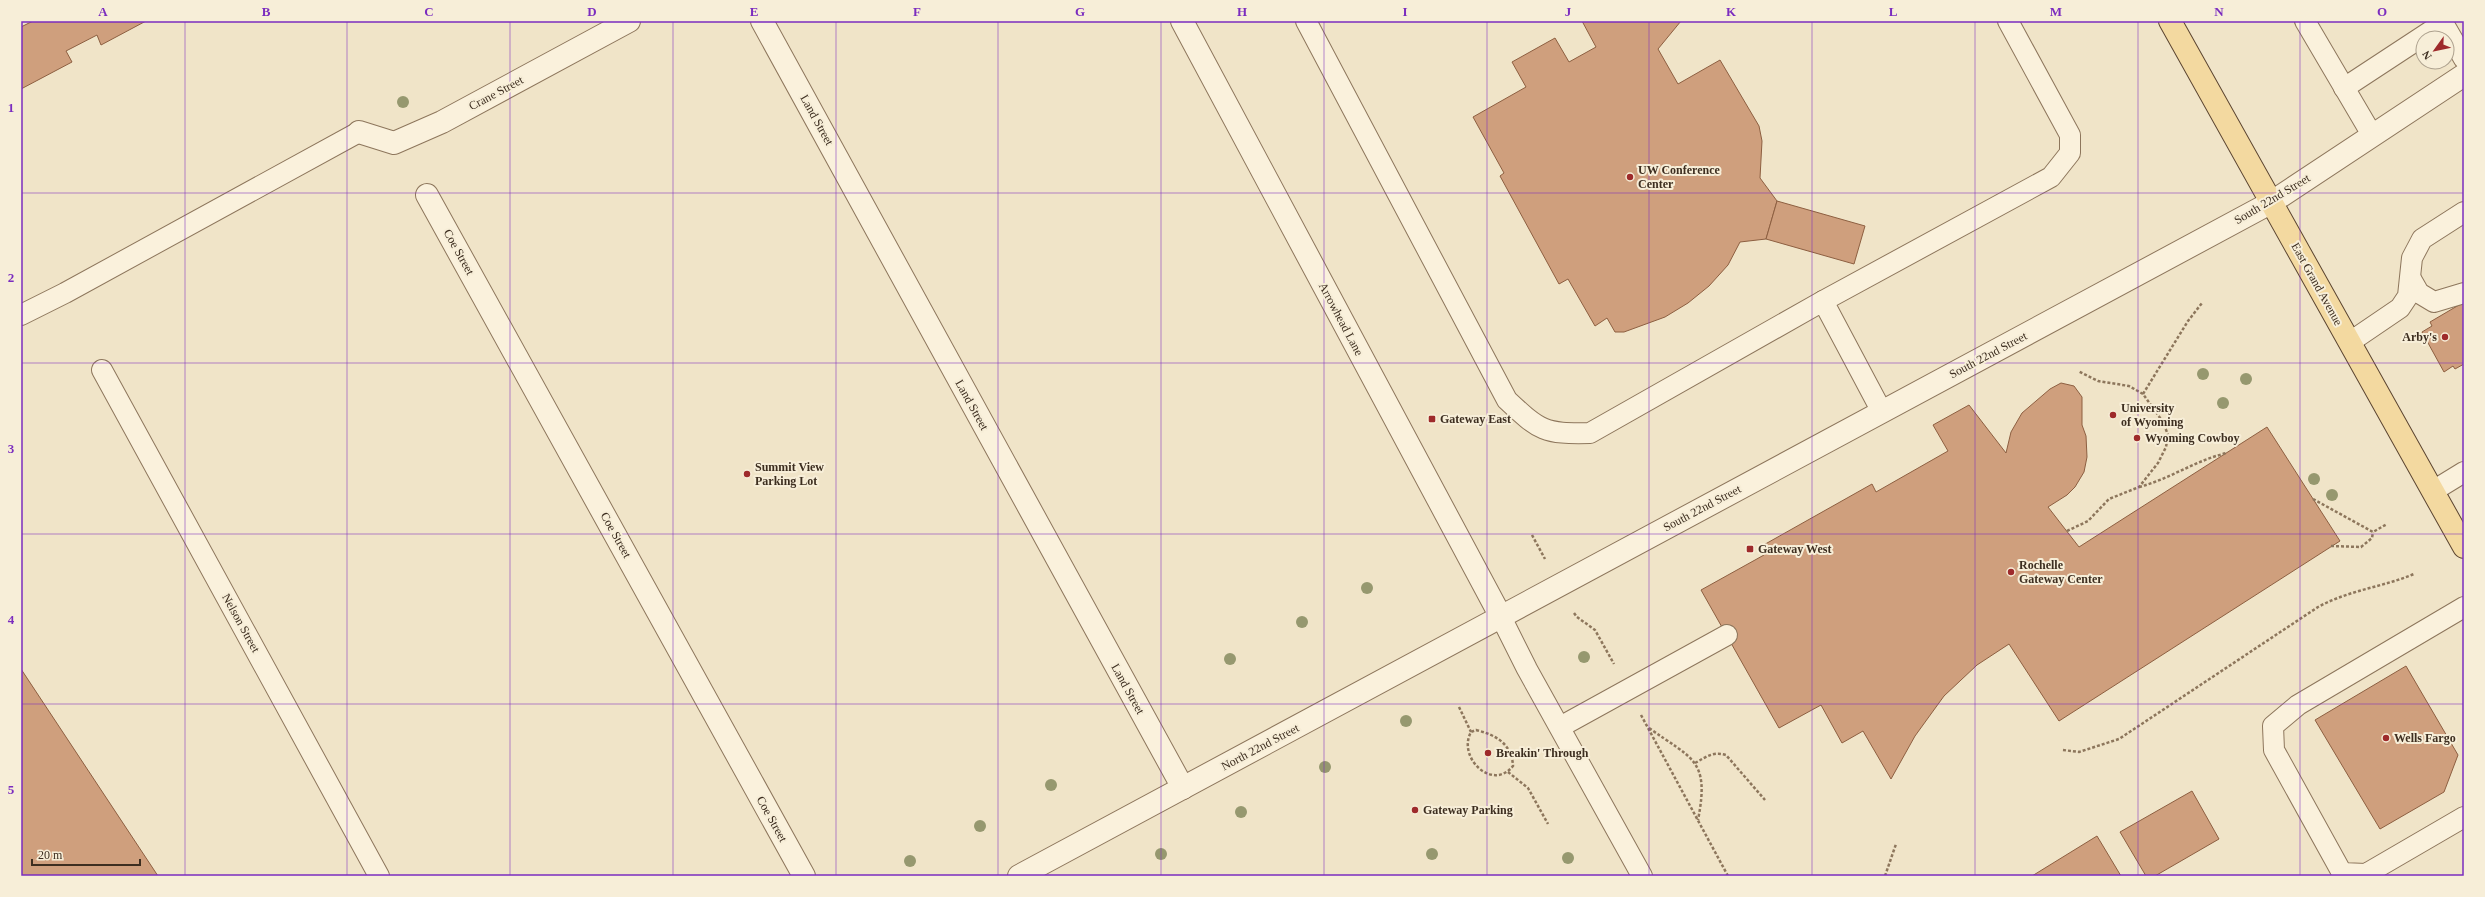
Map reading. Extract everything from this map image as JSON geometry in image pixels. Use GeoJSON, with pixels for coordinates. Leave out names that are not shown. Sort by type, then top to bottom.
{"type":"FeatureCollection","features":[{"type":"Feature","properties":{"kind":"main road","name":"East Grand Avenue"},"geometry":{"type":"LineString","coordinates":[[2170,21],[2464,547]]}},
{"type":"Feature","properties":{"kind":"street","name":"Crane Street"},"geometry":{"type":"LineString","coordinates":[[359,132],[394,143],[442,122],[629,21]]}},
{"type":"Feature","properties":{"kind":"street","name":"Land Street"},"geometry":{"type":"LineString","coordinates":[[762,21],[1182,788]]}},
{"type":"Feature","properties":{"kind":"street","name":"Arrowhead Lane"},"geometry":{"type":"LineString","coordinates":[[1182,21],[1501,617]]}},
{"type":"Feature","properties":{"kind":"street","name":"South 22nd Street"},"geometry":{"type":"LineString","coordinates":[[1501,617],[2272,202],[2372,136],[2464,71]]}},
{"type":"Feature","properties":{"kind":"street","name":"Coe Street"},"geometry":{"type":"LineString","coordinates":[[427,195],[804,876]]}},
{"type":"Feature","properties":{"kind":"street","name":"North 22nd Street"},"geometry":{"type":"LineString","coordinates":[[1019,876],[1501,617]]}},
{"type":"Feature","properties":{"kind":"lane"},"geometry":{"type":"LineString","coordinates":[[1306,21],[1507,400],[1534,425],[1558,434],[1590,433],[1822,301],[2051,176],[2070,153],[2070,135],[2008,21]]}},
{"type":"Feature","properties":{"kind":"lane"},"geometry":{"type":"LineString","coordinates":[[2305,21],[2372,136]]}},
{"type":"Feature","properties":{"kind":"lane"},"geometry":{"type":"LineString","coordinates":[[2344,88],[2443,22],[2464,71]]}},
{"type":"Feature","properties":{"kind":"lane"},"geometry":{"type":"LineString","coordinates":[[21,315],[65,293],[359,132]]}},
{"type":"Feature","properties":{"kind":"lane"},"geometry":{"type":"LineString","coordinates":[[2350,342],[2400,308],[2408,296],[2411,279],[2412,258],[2422,239],[2464,212]]}},
{"type":"Feature","properties":{"kind":"lane"},"geometry":{"type":"LineString","coordinates":[[2411,279],[2419,293],[2434,302],[2464,293]]}},
{"type":"Feature","properties":{"kind":"lane"},"geometry":{"type":"LineString","coordinates":[[1822,301],[1882,412]]}},
{"type":"Feature","properties":{"kind":"lane","name":"Nelson Street"},"geometry":{"type":"LineString","coordinates":[[102,370],[379,876]]}},
{"type":"Feature","properties":{"kind":"lane"},"geometry":{"type":"LineString","coordinates":[[2433,491],[2464,472]]}},
{"type":"Feature","properties":{"kind":"lane"},"geometry":{"type":"LineString","coordinates":[[2464,607],[2298,705],[2273,726],[2274,750],[2342,873],[2366,874],[2464,817]]}},
{"type":"Feature","properties":{"kind":"lane"},"geometry":{"type":"LineString","coordinates":[[1501,617],[1527,670],[1642,876]]}},
{"type":"Feature","properties":{"kind":"lane"},"geometry":{"type":"LineString","coordinates":[[1560,728],[1727,636]]}},
{"type":"Feature","properties":{"kind":"path"},"geometry":{"type":"LineString","coordinates":[[2142,394],[2188,320],[2202,304]]}},
{"type":"Feature","properties":{"kind":"path"},"geometry":{"type":"LineString","coordinates":[[2078,371],[2098,381],[2129,386],[2142,394],[2163,422],[2168,435],[2166,447],[2158,463],[2139,487]]}},
{"type":"Feature","properties":{"kind":"path"},"geometry":{"type":"LineString","coordinates":[[2067,531],[2088,521],[2109,499],[2164,479],[2207,457],[2227,453]]}},
{"type":"Feature","properties":{"kind":"path"},"geometry":{"type":"LineString","coordinates":[[2313,499],[2373,532]]}},
{"type":"Feature","properties":{"kind":"path"},"geometry":{"type":"LineString","coordinates":[[2373,532],[2387,524]]}},
{"type":"Feature","properties":{"kind":"path"},"geometry":{"type":"LineString","coordinates":[[2331,546],[2361,547],[2372,538],[2373,532]]}},
{"type":"Feature","properties":{"kind":"path"},"geometry":{"type":"LineString","coordinates":[[2063,750],[2079,752],[2119,739],[2318,606],[2338,596],[2391,584],[2414,574]]}},
{"type":"Feature","properties":{"kind":"path"},"geometry":{"type":"LineString","coordinates":[[1459,707],[1471,732],[1466,744],[1469,755],[1479,768],[1490,775],[1499,777],[1508,772],[1513,766],[1513,758],[1506,744],[1488,733],[1476,730],[1471,732]]}},
{"type":"Feature","properties":{"kind":"path"},"geometry":{"type":"LineString","coordinates":[[1647,726],[1680,748],[1695,763],[1701,787],[1698,820]]}},
{"type":"Feature","properties":{"kind":"path"},"geometry":{"type":"LineString","coordinates":[[1695,763],[1710,754],[1718,753],[1726,755],[1765,800]]}},
{"type":"Feature","properties":{"kind":"path"},"geometry":{"type":"LineString","coordinates":[[1508,772],[1528,788],[1548,824]]}},
{"type":"Feature","properties":{"kind":"path"},"geometry":{"type":"LineString","coordinates":[[1885,876],[1896,844]]}},
{"type":"Feature","properties":{"kind":"building"},"geometry":{"type":"Polygon","coordinates":[[[33,21],[146,21],[101,45],[97,35],[66,51],[72,62],[21,89],[21,27],[33,21]]]}},
{"type":"Feature","properties":{"kind":"building","name":"UW Conference Center"},"geometry":{"type":"Polygon","coordinates":[[[1582,21],[1681,21],[1658,49],[1678,84],[1720,60],[1759,126],[1762,141],[1760,178],[1777,201],[1766,239],[1740,242],[1728,265],[1709,286],[1688,303],[1665,317],[1624,332],[1615,332],[1607,318],[1595,326],[1568,279],[1559,284],[1500,176],[1504,173],[1473,117],[1526,87],[1512,62],[1555,38],[1569,62],[1596,47],[1582,21]]]}},
{"type":"Feature","properties":{"kind":"building"},"geometry":{"type":"Polygon","coordinates":[[[1777,201],[1865,226],[1854,264],[1766,239],[1777,201]]]}},
{"type":"Feature","properties":{"kind":"building","name":"Arby's"},"geometry":{"type":"Polygon","coordinates":[[[2464,302],[2464,364],[2455,369],[2453,366],[2444,372],[2422,332],[2432,326],[2430,322],[2464,302]]]}},
{"type":"Feature","properties":{"kind":"building","name":"Rochelle Gateway Center"},"geometry":{"type":"Polygon","coordinates":[[[2061,383],[2074,386],[2082,397],[2082,425],[2086,436],[2087,457],[2084,472],[2075,487],[2067,495],[2048,507],[2079,547],[2267,427],[2340,541],[2059,721],[2009,644],[1977,665],[1944,696],[1915,736],[1891,779],[1863,731],[1842,743],[1821,705],[1779,728],[1701,590],[1764,555],[1760,547],[1872,484],[1876,492],[1948,451],[1933,425],[1969,405],[2006,453],[2011,432],[2022,413],[2050,389],[2061,383]]]}},
{"type":"Feature","properties":{"kind":"building","name":"Wells Fargo"},"geometry":{"type":"Polygon","coordinates":[[[2406,666],[2458,755],[2444,792],[2380,829],[2315,720],[2406,666]]]}},
{"type":"Feature","properties":{"kind":"building"},"geometry":{"type":"Polygon","coordinates":[[[21,669],[158,876],[21,876],[21,669]]]}},
{"type":"Feature","properties":{"kind":"building"},"geometry":{"type":"Polygon","coordinates":[[[2192,791],[2219,839],[2155,876],[2146,876],[2120,832],[2192,791]]]}},
{"type":"Feature","properties":{"kind":"building"},"geometry":{"type":"Polygon","coordinates":[[[2097,836],[2121,876],[2032,876],[2097,836]]]}},
{"type":"Feature","properties":{"kind":"place","name":"UW Conference Center"},"geometry":{"type":"Point","coordinates":[1630,177]}},
{"type":"Feature","properties":{"kind":"place","name":"Arby's"},"geometry":{"type":"Point","coordinates":[2445,337]}},
{"type":"Feature","properties":{"kind":"place","name":"University of Wyoming"},"geometry":{"type":"Point","coordinates":[2113,415]}},
{"type":"Feature","properties":{"kind":"place","name":"Gateway East"},"geometry":{"type":"Point","coordinates":[1432,419]}},
{"type":"Feature","properties":{"kind":"place","name":"Wyoming Cowboy"},"geometry":{"type":"Point","coordinates":[2137,438]}},
{"type":"Feature","properties":{"kind":"place","name":"Summit View Parking Lot"},"geometry":{"type":"Point","coordinates":[747,474]}},
{"type":"Feature","properties":{"kind":"place","name":"Gateway West"},"geometry":{"type":"Point","coordinates":[1750,549]}},
{"type":"Feature","properties":{"kind":"place","name":"Rochelle Gateway Center"},"geometry":{"type":"Point","coordinates":[2011,572]}},
{"type":"Feature","properties":{"kind":"place","name":"Wells Fargo"},"geometry":{"type":"Point","coordinates":[2386,738]}},
{"type":"Feature","properties":{"kind":"place","name":"Breakin' Through"},"geometry":{"type":"Point","coordinates":[1488,753]}},
{"type":"Feature","properties":{"kind":"place","name":"Gateway Parking"},"geometry":{"type":"Point","coordinates":[1415,810]}}]}
